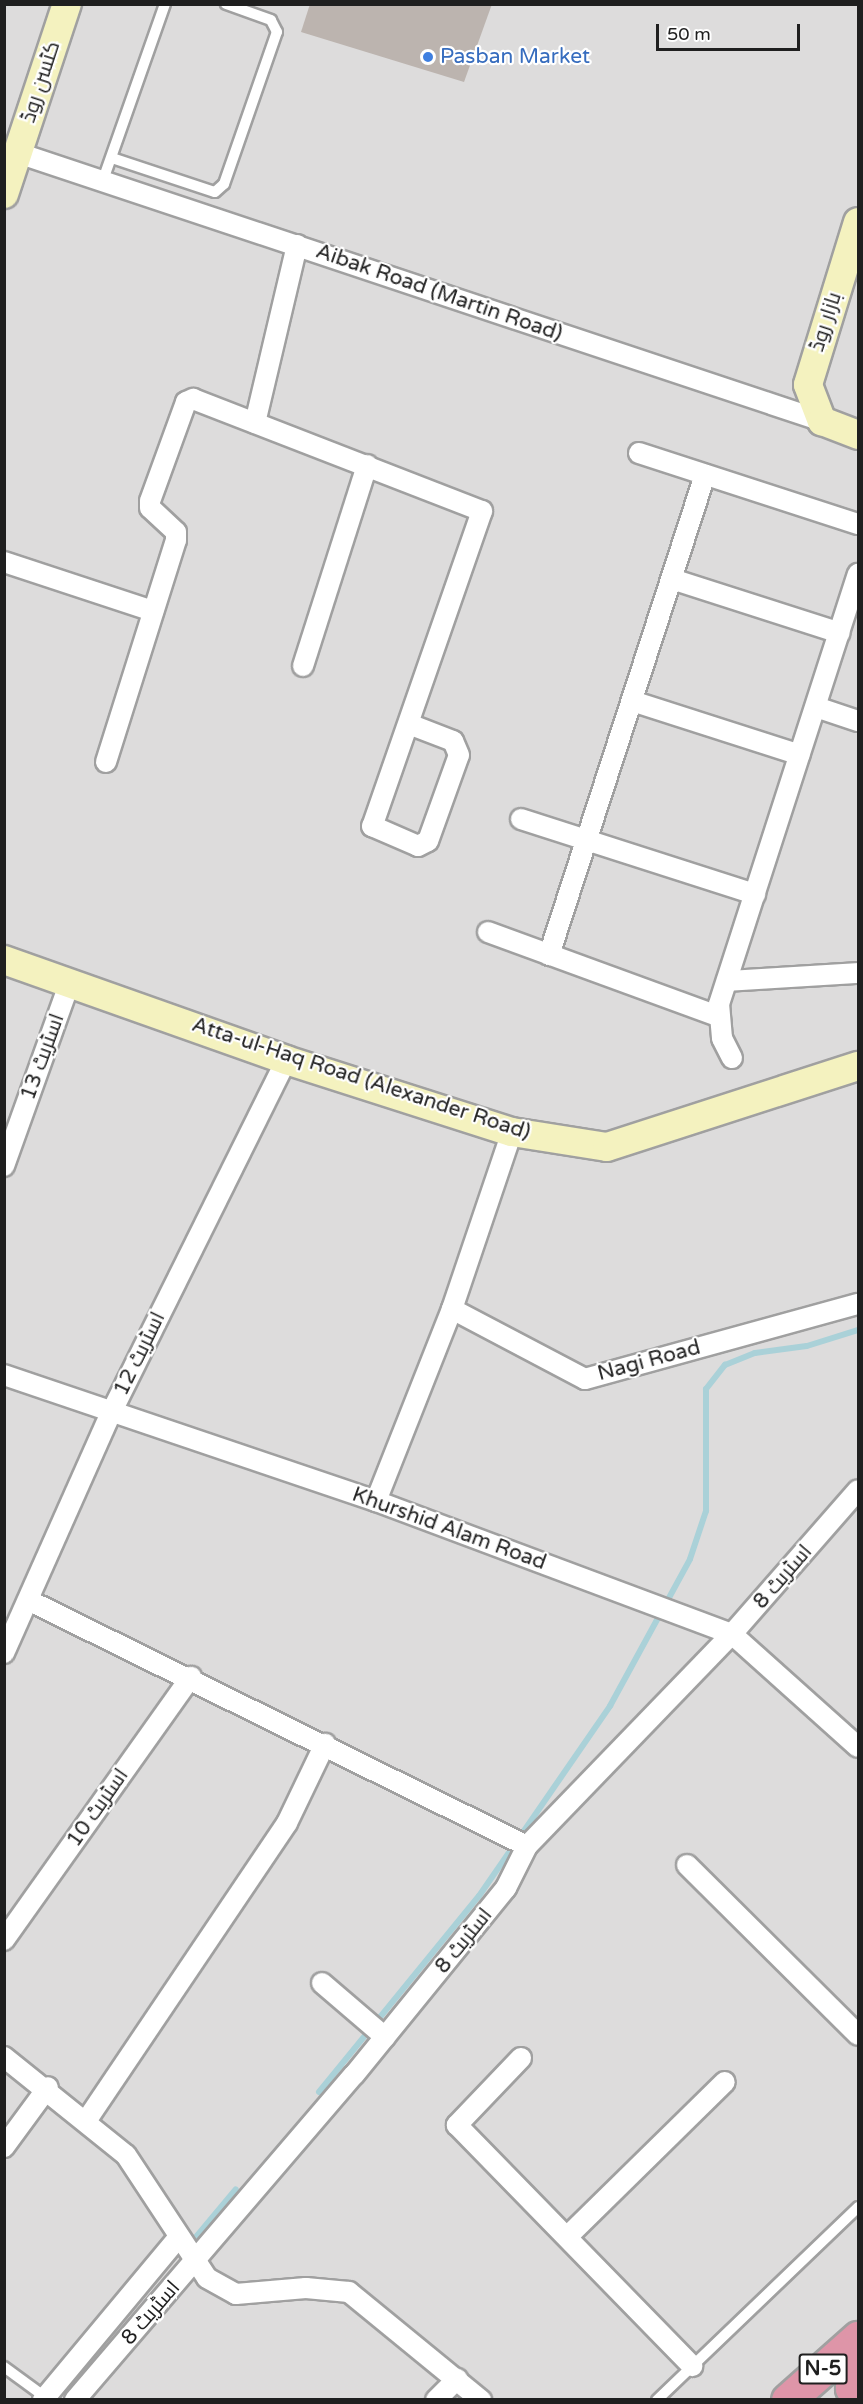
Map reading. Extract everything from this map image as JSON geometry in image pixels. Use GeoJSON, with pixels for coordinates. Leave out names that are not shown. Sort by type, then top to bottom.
{"type":"FeatureCollection","features":[{"type":"Feature","properties":{"kind":"highway","name":"N-5"},"geometry":{"type":"LineString","coordinates":[[788,2400],[858,2338]]}},
{"type":"Feature","properties":{"kind":"highway"},"geometry":{"type":"LineString","coordinates":[[858,2372],[852,2388],[858,2396]]}},
{"type":"Feature","properties":{"kind":"street","name":"کٹسن روڈ"},"geometry":{"type":"LineString","coordinates":[[4,194],[67,4]]}},
{"type":"Feature","properties":{"kind":"street","name":"Aibak Road (Martin Road)"},"geometry":{"type":"LineString","coordinates":[[18,153],[822,421],[858,435]]}},
{"type":"Feature","properties":{"kind":"street","name":"بازار روڈ"},"geometry":{"type":"LineString","coordinates":[[822,421],[810,399],[812,363],[858,222]]}},
{"type":"Feature","properties":{"kind":"street"},"geometry":{"type":"LineString","coordinates":[[255,423],[297,245]]}},
{"type":"Feature","properties":{"kind":"street"},"geometry":{"type":"LineString","coordinates":[[105,762],[176,532],[150,508],[150,501],[186,402],[193,399],[482,511],[372,826],[418,846],[428,841],[459,755],[453,741],[409,724]]}},
{"type":"Feature","properties":{"kind":"street"},"geometry":{"type":"LineString","coordinates":[[639,453],[858,524]]}},
{"type":"Feature","properties":{"kind":"street"},"geometry":{"type":"LineString","coordinates":[[303,666],[367,465]]}},
{"type":"Feature","properties":{"kind":"street"},"geometry":{"type":"LineString","coordinates":[[549,955],[705,475]]}},
{"type":"Feature","properties":{"kind":"street"},"geometry":{"type":"LineString","coordinates":[[4,562],[153,611]]}},
{"type":"Feature","properties":{"kind":"street"},"geometry":{"type":"LineString","coordinates":[[732,1058],[718,1016],[727,981],[858,574]]}},
{"type":"Feature","properties":{"kind":"street"},"geometry":{"type":"LineString","coordinates":[[672,579],[840,633]]}},
{"type":"Feature","properties":{"kind":"street"},"geometry":{"type":"LineString","coordinates":[[632,701],[800,755]]}},
{"type":"Feature","properties":{"kind":"street"},"geometry":{"type":"LineString","coordinates":[[816,707],[858,721]]}},
{"type":"Feature","properties":{"kind":"street"},"geometry":{"type":"LineString","coordinates":[[520,819],[755,894]]}},
{"type":"Feature","properties":{"kind":"street"},"geometry":{"type":"LineString","coordinates":[[488,932],[718,1016]]}},
{"type":"Feature","properties":{"kind":"street","name":"Atta-ul-Haq Road (Alexander Road)"},"geometry":{"type":"LineString","coordinates":[[4,960],[286,1060],[512,1132],[607,1147],[858,1066]]}},
{"type":"Feature","properties":{"kind":"street"},"geometry":{"type":"LineString","coordinates":[[727,981],[858,973]]}},
{"type":"Feature","properties":{"kind":"street","name":"اسٹریٹ 13"},"geometry":{"type":"LineString","coordinates":[[4,1166],[70,982]]}},
{"type":"Feature","properties":{"kind":"street","name":"اسٹریٹ 12"},"geometry":{"type":"LineString","coordinates":[[4,1653],[30,1601],[111,1413],[286,1060]]}},
{"type":"Feature","properties":{"kind":"street"},"geometry":{"type":"LineString","coordinates":[[376,1501],[452,1309],[512,1132]]}},
{"type":"Feature","properties":{"kind":"street","name":"Nagi Road"},"geometry":{"type":"LineString","coordinates":[[452,1309],[585,1379],[858,1304]]}},
{"type":"Feature","properties":{"kind":"street","name":"Khurshid Alam Road"},"geometry":{"type":"LineString","coordinates":[[4,1376],[376,1501],[732,1634],[858,1747]]}},
{"type":"Feature","properties":{"kind":"street","name":"اسٹریٹ 8"},"geometry":{"type":"LineString","coordinates":[[75,2400],[193,2265],[506,1888],[518,1841],[732,1634],[858,1491]]}},
{"type":"Feature","properties":{"kind":"street"},"geometry":{"type":"LineString","coordinates":[[30,1601],[191,1677],[518,1841]]}},
{"type":"Feature","properties":{"kind":"street","name":"اسٹریٹ 10"},"geometry":{"type":"LineString","coordinates":[[4,1940],[191,1677]]}},
{"type":"Feature","properties":{"kind":"street"},"geometry":{"type":"LineString","coordinates":[[86,2121],[287,1822],[325,1744]]}},
{"type":"Feature","properties":{"kind":"street"},"geometry":{"type":"LineString","coordinates":[[687,1865],[858,2036]]}},
{"type":"Feature","properties":{"kind":"street"},"geometry":{"type":"LineString","coordinates":[[322,1983],[382,2035]]}},
{"type":"Feature","properties":{"kind":"street"},"geometry":{"type":"LineString","coordinates":[[4,2057],[48,2087],[126,2155],[193,2265],[236,2294],[306,2288],[349,2292],[481,2400]]}},
{"type":"Feature","properties":{"kind":"street"},"geometry":{"type":"LineString","coordinates":[[521,2058],[457,2125],[693,2366]]}},
{"type":"Feature","properties":{"kind":"street"},"geometry":{"type":"LineString","coordinates":[[567,2237],[725,2082]]}},
{"type":"Feature","properties":{"kind":"street"},"geometry":{"type":"LineString","coordinates":[[4,2147],[48,2087]]}},
{"type":"Feature","properties":{"kind":"street"},"geometry":{"type":"LineString","coordinates":[[44,2398],[177,2239]]}},
{"type":"Feature","properties":{"kind":"street"},"geometry":{"type":"LineString","coordinates":[[436,2400],[457,2379]]}},
{"type":"Feature","properties":{"kind":"lane"},"geometry":{"type":"LineString","coordinates":[[103,180],[165,4]]}},
{"type":"Feature","properties":{"kind":"lane"},"geometry":{"type":"LineString","coordinates":[[112,158],[215,192],[224,184],[277,32],[270,20],[247,8],[226,4]]}},
{"type":"Feature","properties":{"kind":"lane"},"geometry":{"type":"LineString","coordinates":[[657,2400],[858,2207]]}},
{"type":"Feature","properties":{"kind":"lane"},"geometry":{"type":"LineString","coordinates":[[4,2367],[44,2398]]}},
{"type":"Feature","properties":{"kind":"shaded area"},"geometry":{"type":"Polygon","coordinates":[[[5,5],[858,5],[858,2399],[5,2399],[5,5]]]}},
{"type":"Feature","properties":{"kind":"building","name":"Pasban Market"},"geometry":{"type":"Polygon","coordinates":[[[310,4],[492,4],[464,82],[301,32],[310,4]]]}},
{"type":"Feature","properties":{"kind":"waterway"},"geometry":{"type":"LineString","coordinates":[[319,2092],[479,1896],[610,1706],[690,1559],[706,1511],[706,1389],[725,1365],[755,1353],[807,1346],[858,1330]]}},
{"type":"Feature","properties":{"kind":"waterway"},"geometry":{"type":"LineString","coordinates":[[196,2237],[236,2189]]}},
{"type":"Feature","properties":{"kind":"place","name":"Pasban Market"},"geometry":{"type":"Point","coordinates":[428,57]}}]}
